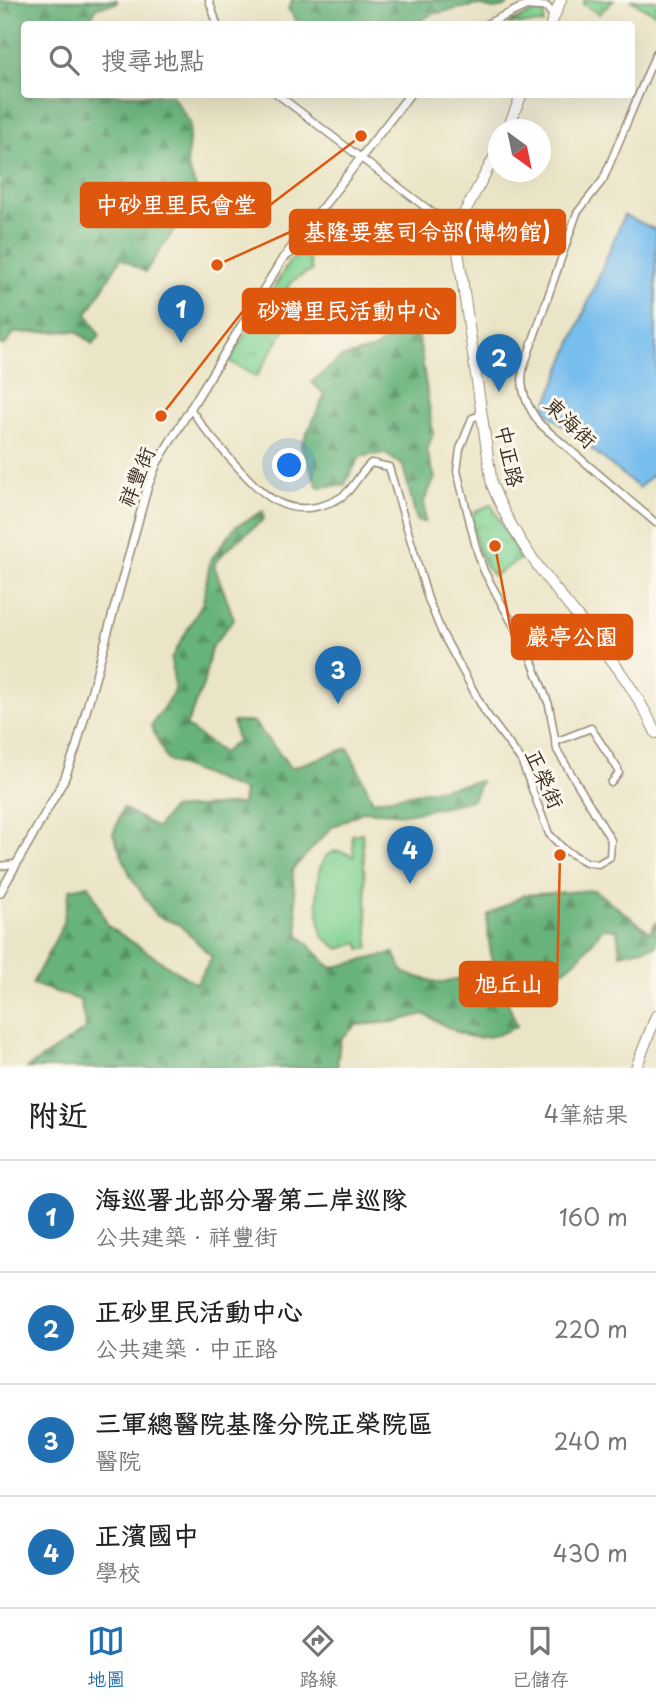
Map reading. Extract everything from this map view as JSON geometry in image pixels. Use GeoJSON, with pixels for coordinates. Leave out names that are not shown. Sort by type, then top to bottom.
{"type":"FeatureCollection","features":[{"type":"Feature","properties":{"kind":"main road"},"geometry":{"type":"LineString","coordinates":[[552,21],[561,0]]}},
{"type":"Feature","properties":{"kind":"main road"},"geometry":{"type":"LineString","coordinates":[[512,119],[520,98]]}},
{"type":"Feature","properties":{"kind":"main road"},"geometry":{"type":"LineString","coordinates":[[455,230],[488,170]]}},
{"type":"Feature","properties":{"kind":"main road","name":"中正路"},"geometry":{"type":"LineString","coordinates":[[455,230],[492,485],[506,519],[548,584],[633,687],[656,733]]}},
{"type":"Feature","properties":{"kind":"main road"},"geometry":{"type":"LineString","coordinates":[[636,1068],[656,1016]]}},
{"type":"Feature","properties":{"kind":"street"},"geometry":{"type":"LineString","coordinates":[[209,0],[215,21]]}},
{"type":"Feature","properties":{"kind":"street"},"geometry":{"type":"LineString","coordinates":[[493,21],[538,0]]}},
{"type":"Feature","properties":{"kind":"street"},"geometry":{"type":"LineString","coordinates":[[525,6],[547,7],[552,21]]}},
{"type":"Feature","properties":{"kind":"street","name":"東海街"},"geometry":{"type":"LineString","coordinates":[[656,53],[603,180],[578,213],[524,366],[521,383],[529,408],[540,424],[656,523]]}},
{"type":"Feature","properties":{"kind":"street"},"geometry":{"type":"LineString","coordinates":[[282,98],[455,230]]}},
{"type":"Feature","properties":{"kind":"street"},"geometry":{"type":"LineString","coordinates":[[283,258],[407,98]]}},
{"type":"Feature","properties":{"kind":"street","name":"祥豐街"},"geometry":{"type":"LineString","coordinates":[[0,893],[69,767],[147,489],[157,464],[283,258],[312,242],[368,225],[455,230]]}},
{"type":"Feature","properties":{"kind":"street"},"geometry":{"type":"LineString","coordinates":[[304,229],[305,237],[312,242]]}},
{"type":"Feature","properties":{"kind":"street","name":"正榮街"},"geometry":{"type":"LineString","coordinates":[[190,408],[207,434],[256,489],[280,504],[298,508],[334,501],[349,491],[371,463],[388,467],[394,476],[404,523],[428,599],[442,633],[485,712],[521,760],[549,834],[565,850],[586,862],[598,864],[610,856],[611,840],[591,811],[555,742],[543,689],[530,656],[484,571],[467,521],[457,461],[472,418],[481,415]]}},
{"type":"Feature","properties":{"kind":"street"},"geometry":{"type":"LineString","coordinates":[[555,742],[591,728],[618,769],[619,773],[611,783]]}},
{"type":"Feature","properties":{"kind":"street"},"geometry":{"type":"LineString","coordinates":[[0,866],[14,864]]}},
{"type":"Feature","properties":{"kind":"green space"},"geometry":{"type":"Polygon","coordinates":[[[0,0],[117,0],[117,3],[97,7],[90,21],[21,21],[21,98],[174,98],[190,123],[187,165],[199,195],[145,272],[121,258],[87,314],[100,336],[92,344],[77,331],[14,333],[5,345],[0,345],[0,0]]]}},
{"type":"Feature","properties":{"kind":"green space"},"geometry":{"type":"Polygon","coordinates":[[[292,0],[511,0],[505,7],[493,9],[478,5],[432,14],[420,21],[297,21],[288,9],[292,0]]]}},
{"type":"Feature","properties":{"kind":"green space"},"geometry":{"type":"Polygon","coordinates":[[[585,0],[614,0],[599,14],[583,4],[585,0]]]}},
{"type":"Feature","properties":{"kind":"green space"},"geometry":{"type":"Polygon","coordinates":[[[630,0],[656,0],[656,14],[630,0]]]}},
{"type":"Feature","properties":{"kind":"green space"},"geometry":{"type":"Polygon","coordinates":[[[538,10],[545,14],[544,21],[514,21],[538,10]]]}},
{"type":"Feature","properties":{"kind":"green space"},"geometry":{"type":"Polygon","coordinates":[[[307,253],[312,271],[294,280],[287,288],[282,307],[294,314],[256,377],[229,361],[291,259],[307,253]]]}},
{"type":"Feature","properties":{"kind":"green space"},"geometry":{"type":"Polygon","coordinates":[[[416,318],[433,433],[427,451],[435,478],[424,501],[425,522],[417,521],[403,466],[384,453],[360,457],[344,485],[318,487],[301,446],[325,395],[312,382],[341,358],[374,349],[416,318]]]}},
{"type":"Feature","properties":{"kind":"green space"},"geometry":{"type":"Polygon","coordinates":[[[491,504],[520,559],[494,576],[480,555],[473,521],[473,513],[491,504]]]}},
{"type":"Feature","properties":{"kind":"green space"},"geometry":{"type":"Polygon","coordinates":[[[263,511],[264,519],[226,550],[214,565],[234,619],[211,648],[203,686],[186,726],[223,753],[237,741],[233,722],[254,722],[291,768],[348,748],[373,801],[481,781],[473,800],[407,814],[364,811],[332,827],[292,870],[299,935],[331,968],[394,953],[404,973],[439,983],[465,978],[488,982],[492,965],[488,915],[524,895],[594,890],[650,932],[656,923],[656,946],[620,954],[617,930],[603,928],[576,961],[556,974],[530,981],[513,981],[505,995],[517,1026],[503,1033],[479,1038],[459,1033],[424,1014],[393,1022],[356,1025],[340,1040],[337,1068],[27,1068],[86,1029],[80,1000],[32,984],[62,927],[70,889],[89,885],[108,926],[196,984],[212,957],[180,925],[157,916],[131,877],[113,834],[123,808],[157,828],[171,809],[242,804],[244,791],[167,760],[151,726],[175,690],[171,659],[203,602],[210,561],[235,527],[263,511]]]}},
{"type":"Feature","properties":{"kind":"green space"},"geometry":{"type":"Polygon","coordinates":[[[362,833],[369,948],[360,949],[359,943],[339,949],[322,936],[318,910],[318,877],[321,864],[328,855],[339,852],[354,857],[352,835],[362,833]]]}},
{"type":"Feature","properties":{"kind":"water"},"geometry":{"type":"Polygon","coordinates":[[[624,215],[656,230],[656,471],[639,488],[544,410],[624,215]]]}},
{"type":"Feature","properties":{"kind":"place","name":"中砂里里民會堂"},"geometry":{"type":"Point","coordinates":[361,136]}},
{"type":"Feature","properties":{"kind":"place","name":"基隆要塞司令部(博物館)"},"geometry":{"type":"Point","coordinates":[217,265]}},
{"type":"Feature","properties":{"kind":"place","name":"海巡署北部分署第二岸巡隊"},"geometry":{"type":"Point","coordinates":[181,343]}},
{"type":"Feature","properties":{"kind":"place","name":"正砂里民活動中心"},"geometry":{"type":"Point","coordinates":[499,392]}},
{"type":"Feature","properties":{"kind":"place","name":"砂灣里民活動中心"},"geometry":{"type":"Point","coordinates":[161,416]}},
{"type":"Feature","properties":{"kind":"place","name":"巖亭公園"},"geometry":{"type":"Point","coordinates":[495,546]}},
{"type":"Feature","properties":{"kind":"place","name":"三軍總醫院基隆分院正榮院區"},"geometry":{"type":"Point","coordinates":[338,704]}},
{"type":"Feature","properties":{"kind":"place","name":"旭丘山"},"geometry":{"type":"Point","coordinates":[560,855]}},
{"type":"Feature","properties":{"kind":"place","name":"正濱國中"},"geometry":{"type":"Point","coordinates":[410,884]}}]}
